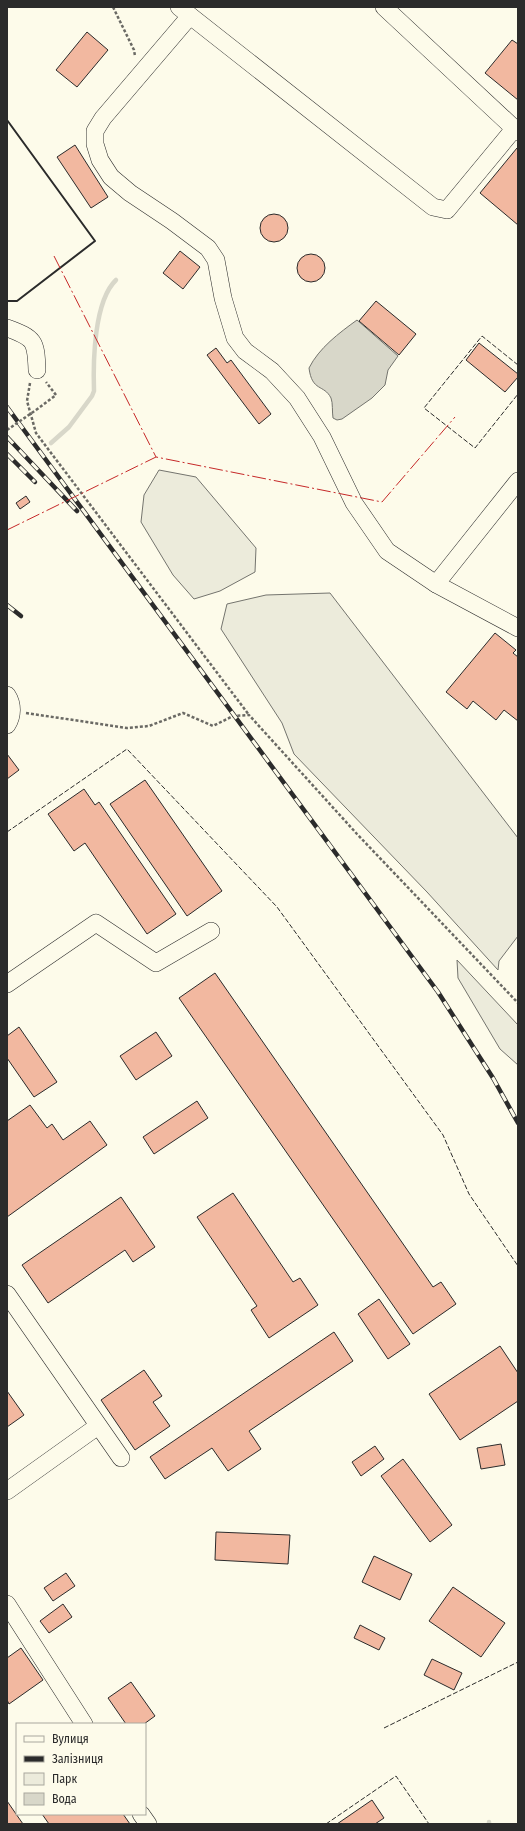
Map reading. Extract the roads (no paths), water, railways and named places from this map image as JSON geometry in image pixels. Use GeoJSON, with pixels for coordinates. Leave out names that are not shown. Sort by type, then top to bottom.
{"type":"FeatureCollection","features":[{"type":"Feature","properties":{"kind":"street"},"geometry":{"type":"LineString","coordinates":[[384,7],[516,131],[447,210],[433,207],[184,12],[139,76],[103,118],[95,131],[95,144],[100,160],[111,177],[130,193],[208,248],[216,260],[223,298],[235,338],[245,351],[272,371],[297,398],[322,437],[354,503],[388,551],[436,584],[518,628]]}},
{"type":"Feature","properties":{"kind":"street"},"geometry":{"type":"LineString","coordinates":[[7,328],[28,335],[37,350],[37,370]]}},
{"type":"Feature","properties":{"kind":"street"},"geometry":{"type":"LineString","coordinates":[[436,584],[518,481]]}},
{"type":"Feature","properties":{"kind":"street"},"geometry":{"type":"LineString","coordinates":[[7,984],[96,923],[156,963],[211,931]]}},
{"type":"Feature","properties":{"kind":"street"},"geometry":{"type":"LineString","coordinates":[[7,1294],[121,1458]]}},
{"type":"Feature","properties":{"kind":"street"},"geometry":{"type":"LineString","coordinates":[[7,1491],[98,1426]]}},
{"type":"Feature","properties":{"kind":"street"},"geometry":{"type":"LineString","coordinates":[[7,1604],[83,1723]]}},
{"type":"Feature","properties":{"kind":"street"},"geometry":{"type":"LineString","coordinates":[[142,1815],[148,1824]]}},
{"type":"Feature","properties":{"kind":"water"},"geometry":{"type":"Polygon","coordinates":[[[357,320],[398,356],[388,370],[385,385],[372,398],[342,419],[337,420],[333,418],[331,398],[325,391],[315,384],[309,368],[324,347],[357,320]]]}},
{"type":"Feature","properties":{"kind":"waterway"},"geometry":{"type":"LineString","coordinates":[[51,443],[69,427],[92,396],[94,391],[96,332],[99,316],[103,302],[116,280]]}},
{"type":"Feature","properties":{"kind":"railway"},"geometry":{"type":"LineString","coordinates":[[7,407],[438,992],[493,1078],[518,1123]]}},
{"type":"Feature","properties":{"kind":"railway"},"geometry":{"type":"LineString","coordinates":[[7,437],[77,511]]}},
{"type":"Feature","properties":{"kind":"railway"},"geometry":{"type":"LineString","coordinates":[[7,454],[35,482]]}},
{"type":"Feature","properties":{"kind":"railway"},"geometry":{"type":"LineString","coordinates":[[7,605],[21,616]]}}]}
